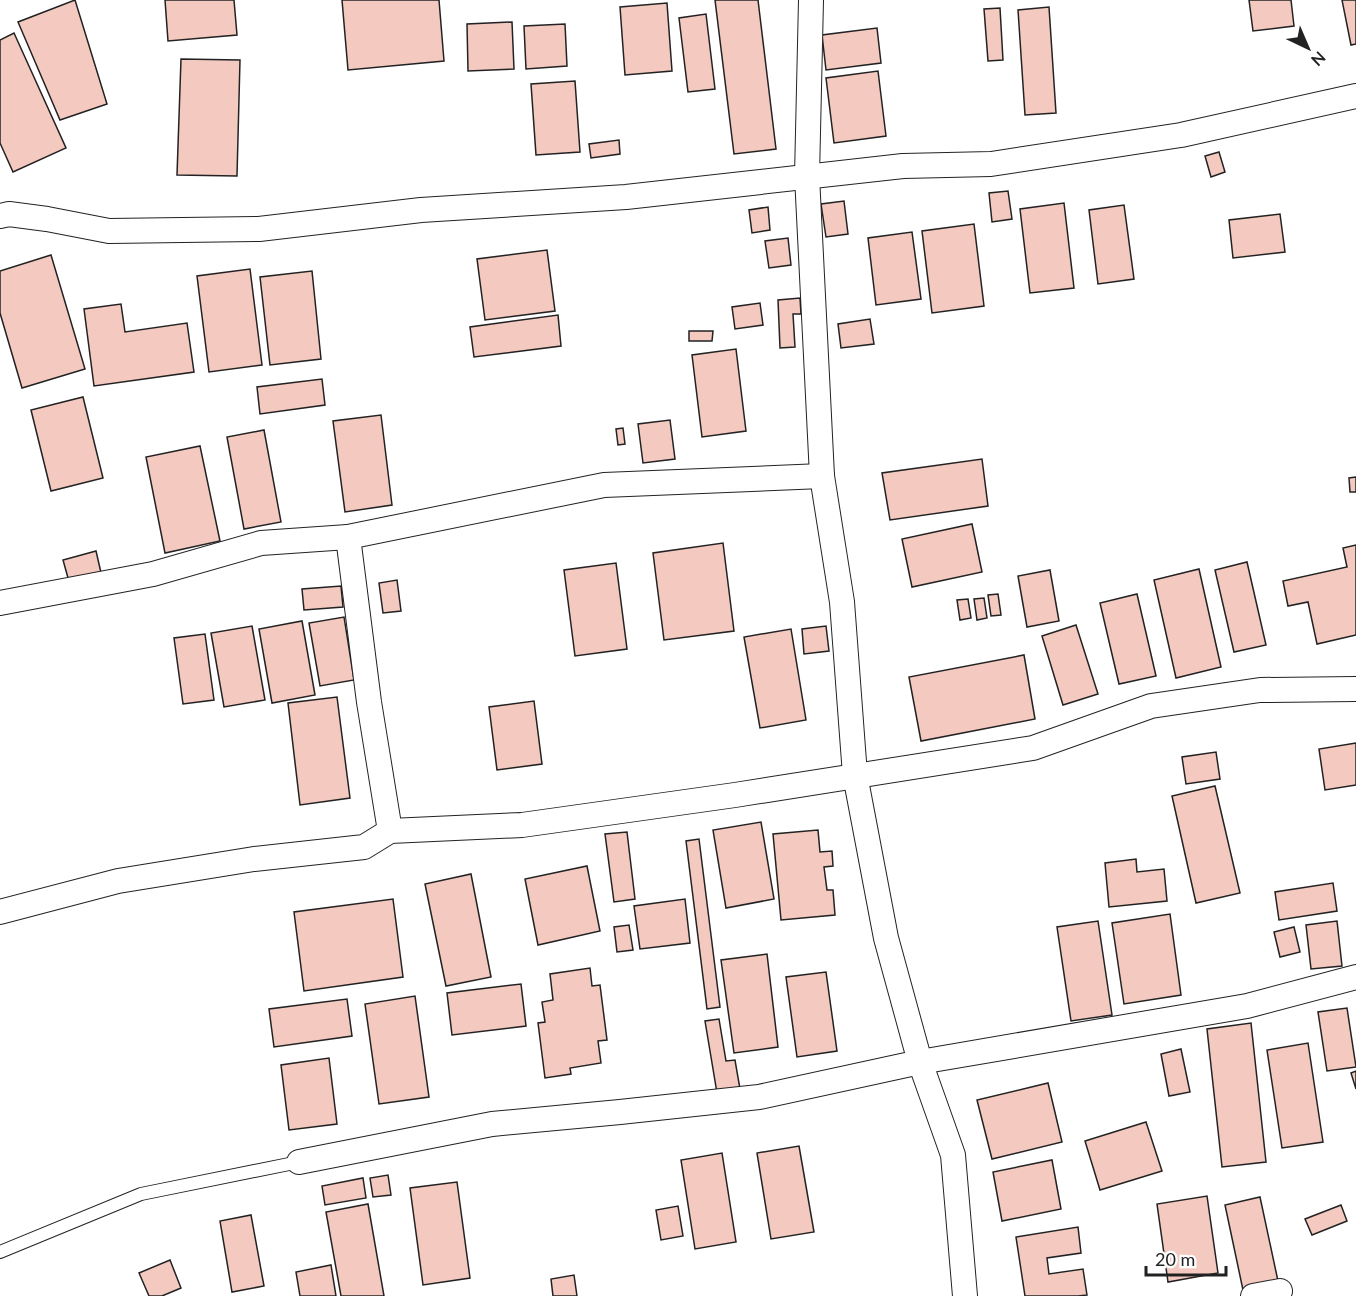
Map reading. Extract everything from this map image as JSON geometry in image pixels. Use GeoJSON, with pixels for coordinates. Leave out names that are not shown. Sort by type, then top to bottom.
{"type":"FeatureCollection","features":[{"type":"Feature","properties":{"kind":"street"},"geometry":{"type":"LineString","coordinates":[[811,0],[807,176],[822,476],[843,602],[855,775],[886,938],[920,1062],[953,1155],[965,1296]]}},
{"type":"Feature","properties":{"kind":"street"},"geometry":{"type":"LineString","coordinates":[[0,216],[9,214],[47,219],[109,231],[259,229],[421,210],[626,197],[903,166],[991,164],[1181,135],[1356,96]]}},
{"type":"Feature","properties":{"kind":"street"},"geometry":{"type":"LineString","coordinates":[[0,603],[153,574],[261,543],[348,537],[604,485],[822,476]]}},
{"type":"Feature","properties":{"kind":"street"},"geometry":{"type":"LineString","coordinates":[[348,537],[369,702],[390,831]]}},
{"type":"Feature","properties":{"kind":"street"},"geometry":{"type":"LineString","coordinates":[[0,912],[118,881],[254,859],[364,848],[390,831],[522,825],[735,795],[1034,748],[1151,706],[1260,690],[1356,689]]}},
{"type":"Feature","properties":{"kind":"street"},"geometry":{"type":"LineString","coordinates":[[299,1162],[492,1124],[759,1097],[920,1062],[1247,1006],[1356,977]]}},
{"type":"Feature","properties":{"kind":"street"},"geometry":{"type":"LineString","coordinates":[[1253,1296],[1280,1291]]}},
{"type":"Feature","properties":{"kind":"lane"},"geometry":{"type":"LineString","coordinates":[[0,1252],[141,1194],[299,1162]]}},
{"type":"Feature","properties":{"kind":"building"},"geometry":{"type":"Polygon","coordinates":[[[75,0],[107,104],[60,120],[18,22],[75,0]]]}},
{"type":"Feature","properties":{"kind":"building"},"geometry":{"type":"Polygon","coordinates":[[[165,0],[234,0],[237,35],[168,41],[165,0]]]}},
{"type":"Feature","properties":{"kind":"building"},"geometry":{"type":"Polygon","coordinates":[[[342,0],[439,0],[444,61],[348,70],[342,0]]]}},
{"type":"Feature","properties":{"kind":"building"},"geometry":{"type":"Polygon","coordinates":[[[715,0],[758,0],[776,149],[734,154],[715,0]]]}},
{"type":"Feature","properties":{"kind":"building"},"geometry":{"type":"Polygon","coordinates":[[[1249,0],[1291,0],[1294,26],[1253,31],[1249,0]]]}},
{"type":"Feature","properties":{"kind":"building"},"geometry":{"type":"Polygon","coordinates":[[[1342,0],[1356,0],[1356,44],[1351,45],[1342,0]]]}},
{"type":"Feature","properties":{"kind":"building"},"geometry":{"type":"Polygon","coordinates":[[[667,3],[672,71],[625,75],[620,7],[667,3]]]}},
{"type":"Feature","properties":{"kind":"building"},"geometry":{"type":"Polygon","coordinates":[[[1049,7],[1056,113],[1025,115],[1018,10],[1049,7]]]}},
{"type":"Feature","properties":{"kind":"building"},"geometry":{"type":"Polygon","coordinates":[[[1000,8],[1003,60],[988,61],[984,9],[1000,8]]]}},
{"type":"Feature","properties":{"kind":"building"},"geometry":{"type":"Polygon","coordinates":[[[706,14],[715,89],[688,92],[679,18],[706,14]]]}},
{"type":"Feature","properties":{"kind":"building"},"geometry":{"type":"Polygon","coordinates":[[[512,22],[514,69],[468,71],[467,24],[512,22]]]}},
{"type":"Feature","properties":{"kind":"building"},"geometry":{"type":"Polygon","coordinates":[[[565,24],[567,66],[526,69],[524,26],[565,24]]]}},
{"type":"Feature","properties":{"kind":"building"},"geometry":{"type":"Polygon","coordinates":[[[877,28],[881,63],[826,70],[822,35],[877,28]]]}},
{"type":"Feature","properties":{"kind":"building"},"geometry":{"type":"Polygon","coordinates":[[[14,33],[66,148],[13,172],[0,143],[0,40],[14,33]]]}},
{"type":"Feature","properties":{"kind":"building"},"geometry":{"type":"Polygon","coordinates":[[[181,59],[240,60],[237,176],[177,175],[181,59]]]}},
{"type":"Feature","properties":{"kind":"building"},"geometry":{"type":"Polygon","coordinates":[[[878,71],[886,136],[834,143],[826,78],[878,71]]]}},
{"type":"Feature","properties":{"kind":"building"},"geometry":{"type":"Polygon","coordinates":[[[575,81],[580,152],[536,155],[531,84],[575,81]]]}},
{"type":"Feature","properties":{"kind":"building"},"geometry":{"type":"Polygon","coordinates":[[[619,140],[620,154],[591,158],[589,144],[619,140]]]}},
{"type":"Feature","properties":{"kind":"building"},"geometry":{"type":"Polygon","coordinates":[[[1219,152],[1225,172],[1211,177],[1205,156],[1219,152]]]}},
{"type":"Feature","properties":{"kind":"building"},"geometry":{"type":"Polygon","coordinates":[[[1008,191],[1012,219],[992,222],[989,193],[1008,191]]]}},
{"type":"Feature","properties":{"kind":"building"},"geometry":{"type":"Polygon","coordinates":[[[844,201],[848,234],[826,237],[821,204],[844,201]]]}},
{"type":"Feature","properties":{"kind":"building"},"geometry":{"type":"Polygon","coordinates":[[[1064,203],[1074,288],[1030,293],[1020,209],[1064,203]]]}},
{"type":"Feature","properties":{"kind":"building"},"geometry":{"type":"Polygon","coordinates":[[[1124,205],[1134,279],[1098,284],[1089,210],[1124,205]]]}},
{"type":"Feature","properties":{"kind":"building"},"geometry":{"type":"Polygon","coordinates":[[[768,207],[770,230],[752,233],[749,210],[768,207]]]}},
{"type":"Feature","properties":{"kind":"building"},"geometry":{"type":"Polygon","coordinates":[[[1280,214],[1285,252],[1233,258],[1229,220],[1280,214]]]}},
{"type":"Feature","properties":{"kind":"building"},"geometry":{"type":"Polygon","coordinates":[[[974,224],[984,306],[932,313],[922,231],[974,224]]]}},
{"type":"Feature","properties":{"kind":"building"},"geometry":{"type":"Polygon","coordinates":[[[912,232],[921,299],[876,305],[868,238],[912,232]]]}},
{"type":"Feature","properties":{"kind":"building"},"geometry":{"type":"Polygon","coordinates":[[[788,238],[791,265],[769,268],[765,241],[788,238]]]}},
{"type":"Feature","properties":{"kind":"building"},"geometry":{"type":"Polygon","coordinates":[[[547,250],[555,311],[485,320],[477,259],[547,250]]]}},
{"type":"Feature","properties":{"kind":"building"},"geometry":{"type":"Polygon","coordinates":[[[51,255],[85,369],[22,388],[0,313],[0,271],[51,255]]]}},
{"type":"Feature","properties":{"kind":"building"},"geometry":{"type":"Polygon","coordinates":[[[250,269],[262,365],[209,372],[197,276],[250,269]]]}},
{"type":"Feature","properties":{"kind":"building"},"geometry":{"type":"Polygon","coordinates":[[[312,271],[321,359],[270,365],[260,277],[312,271]]]}},
{"type":"Feature","properties":{"kind":"building"},"geometry":{"type":"Polygon","coordinates":[[[800,298],[801,314],[793,314],[795,347],[780,348],[778,300],[800,298]]]}},
{"type":"Feature","properties":{"kind":"building"},"geometry":{"type":"Polygon","coordinates":[[[760,303],[763,325],[735,329],[732,307],[760,303]]]}},
{"type":"Feature","properties":{"kind":"building"},"geometry":{"type":"Polygon","coordinates":[[[121,304],[125,332],[187,323],[194,372],[94,386],[84,309],[121,304]]]}},
{"type":"Feature","properties":{"kind":"building"},"geometry":{"type":"Polygon","coordinates":[[[558,315],[561,346],[474,357],[470,327],[558,315]]]}},
{"type":"Feature","properties":{"kind":"building"},"geometry":{"type":"Polygon","coordinates":[[[870,319],[874,344],[841,348],[838,324],[870,319]]]}},
{"type":"Feature","properties":{"kind":"building"},"geometry":{"type":"Polygon","coordinates":[[[689,331],[713,331],[712,341],[689,341],[689,331]]]}},
{"type":"Feature","properties":{"kind":"building"},"geometry":{"type":"Polygon","coordinates":[[[736,349],[746,431],[702,437],[692,355],[736,349]]]}},
{"type":"Feature","properties":{"kind":"building"},"geometry":{"type":"Polygon","coordinates":[[[322,379],[325,405],[260,414],[257,387],[322,379]]]}},
{"type":"Feature","properties":{"kind":"building"},"geometry":{"type":"Polygon","coordinates":[[[83,397],[103,478],[51,491],[31,410],[83,397]]]}},
{"type":"Feature","properties":{"kind":"building"},"geometry":{"type":"Polygon","coordinates":[[[381,415],[392,505],[345,512],[333,421],[381,415]]]}},
{"type":"Feature","properties":{"kind":"building"},"geometry":{"type":"Polygon","coordinates":[[[670,420],[675,459],[643,463],[638,424],[670,420]]]}},
{"type":"Feature","properties":{"kind":"building"},"geometry":{"type":"Polygon","coordinates":[[[623,428],[625,444],[618,445],[616,429],[623,428]]]}},
{"type":"Feature","properties":{"kind":"building"},"geometry":{"type":"Polygon","coordinates":[[[264,430],[281,522],[244,529],[227,437],[264,430]]]}},
{"type":"Feature","properties":{"kind":"building"},"geometry":{"type":"Polygon","coordinates":[[[200,446],[220,541],[165,553],[146,457],[200,446]]]}},
{"type":"Feature","properties":{"kind":"building"},"geometry":{"type":"Polygon","coordinates":[[[982,459],[988,506],[890,520],[882,473],[982,459]]]}},
{"type":"Feature","properties":{"kind":"building"},"geometry":{"type":"Polygon","coordinates":[[[1356,477],[1356,492],[1350,492],[1349,478],[1356,477]]]}},
{"type":"Feature","properties":{"kind":"building"},"geometry":{"type":"Polygon","coordinates":[[[972,524],[982,572],[912,587],[902,539],[972,524]]]}},
{"type":"Feature","properties":{"kind":"building"},"geometry":{"type":"Polygon","coordinates":[[[723,543],[734,631],[664,640],[653,553],[723,543]]]}},
{"type":"Feature","properties":{"kind":"building"},"geometry":{"type":"Polygon","coordinates":[[[1356,545],[1356,635],[1317,644],[1308,602],[1288,606],[1283,581],[1347,567],[1343,548],[1356,545]]]}},
{"type":"Feature","properties":{"kind":"building"},"geometry":{"type":"Polygon","coordinates":[[[96,551],[102,577],[70,585],[63,560],[96,551]]]}},
{"type":"Feature","properties":{"kind":"building"},"geometry":{"type":"Polygon","coordinates":[[[1247,562],[1266,645],[1234,652],[1215,570],[1247,562]]]}},
{"type":"Feature","properties":{"kind":"building"},"geometry":{"type":"Polygon","coordinates":[[[616,563],[627,649],[575,656],[564,570],[616,563]]]}},
{"type":"Feature","properties":{"kind":"building"},"geometry":{"type":"Polygon","coordinates":[[[1199,569],[1221,667],[1176,678],[1154,580],[1199,569]]]}},
{"type":"Feature","properties":{"kind":"building"},"geometry":{"type":"Polygon","coordinates":[[[1050,570],[1059,621],[1027,627],[1018,576],[1050,570]]]}},
{"type":"Feature","properties":{"kind":"building"},"geometry":{"type":"Polygon","coordinates":[[[397,580],[401,611],[383,613],[379,583],[397,580]]]}},
{"type":"Feature","properties":{"kind":"building"},"geometry":{"type":"Polygon","coordinates":[[[341,586],[343,607],[304,610],[302,589],[341,586]]]}},
{"type":"Feature","properties":{"kind":"building"},"geometry":{"type":"Polygon","coordinates":[[[998,594],[1001,615],[991,616],[988,595],[998,594]]]}},
{"type":"Feature","properties":{"kind":"building"},"geometry":{"type":"Polygon","coordinates":[[[1137,594],[1156,676],[1119,684],[1100,603],[1137,594]]]}},
{"type":"Feature","properties":{"kind":"building"},"geometry":{"type":"Polygon","coordinates":[[[984,598],[987,618],[977,620],[974,599],[984,598]]]}},
{"type":"Feature","properties":{"kind":"building"},"geometry":{"type":"Polygon","coordinates":[[[968,599],[971,618],[960,620],[957,600],[968,599]]]}},
{"type":"Feature","properties":{"kind":"building"},"geometry":{"type":"Polygon","coordinates":[[[344,617],[354,680],[320,686],[309,623],[344,617]]]}},
{"type":"Feature","properties":{"kind":"building"},"geometry":{"type":"Polygon","coordinates":[[[302,621],[315,695],[272,703],[259,629],[302,621]]]}},
{"type":"Feature","properties":{"kind":"building"},"geometry":{"type":"Polygon","coordinates":[[[1076,625],[1098,694],[1063,705],[1042,636],[1076,625]]]}},
{"type":"Feature","properties":{"kind":"building"},"geometry":{"type":"Polygon","coordinates":[[[252,626],[265,700],[224,707],[211,633],[252,626]]]}},
{"type":"Feature","properties":{"kind":"building"},"geometry":{"type":"Polygon","coordinates":[[[826,626],[829,651],[804,654],[802,629],[826,626]]]}},
{"type":"Feature","properties":{"kind":"building"},"geometry":{"type":"Polygon","coordinates":[[[791,629],[806,720],[760,728],[744,637],[791,629]]]}},
{"type":"Feature","properties":{"kind":"building"},"geometry":{"type":"Polygon","coordinates":[[[205,634],[214,700],[183,704],[174,638],[205,634]]]}},
{"type":"Feature","properties":{"kind":"building"},"geometry":{"type":"Polygon","coordinates":[[[1024,655],[1035,719],[921,741],[909,677],[1024,655]]]}},
{"type":"Feature","properties":{"kind":"building"},"geometry":{"type":"Polygon","coordinates":[[[337,697],[350,798],[300,805],[288,703],[337,697]]]}},
{"type":"Feature","properties":{"kind":"building"},"geometry":{"type":"Polygon","coordinates":[[[534,701],[542,764],[497,770],[489,707],[534,701]]]}},
{"type":"Feature","properties":{"kind":"building"},"geometry":{"type":"Polygon","coordinates":[[[1356,743],[1356,785],[1325,790],[1319,749],[1356,743]]]}},
{"type":"Feature","properties":{"kind":"building"},"geometry":{"type":"Polygon","coordinates":[[[1216,752],[1220,779],[1186,784],[1182,757],[1216,752]]]}},
{"type":"Feature","properties":{"kind":"building"},"geometry":{"type":"Polygon","coordinates":[[[1215,786],[1240,893],[1196,903],[1172,796],[1215,786]]]}},
{"type":"Feature","properties":{"kind":"building"},"geometry":{"type":"Polygon","coordinates":[[[761,822],[774,899],[726,908],[713,830],[761,822]]]}},
{"type":"Feature","properties":{"kind":"building"},"geometry":{"type":"Polygon","coordinates":[[[818,830],[820,852],[832,851],[833,866],[824,867],[827,890],[833,890],[835,915],[781,920],[773,834],[818,830]]]}},
{"type":"Feature","properties":{"kind":"building"},"geometry":{"type":"Polygon","coordinates":[[[627,832],[635,899],[614,902],[605,834],[627,832]]]}},
{"type":"Feature","properties":{"kind":"building"},"geometry":{"type":"Polygon","coordinates":[[[699,839],[720,1007],[707,1009],[686,841],[699,839]]]}},
{"type":"Feature","properties":{"kind":"building"},"geometry":{"type":"Polygon","coordinates":[[[1136,859],[1137,872],[1164,869],[1167,901],[1109,907],[1105,863],[1136,859]]]}},
{"type":"Feature","properties":{"kind":"building"},"geometry":{"type":"Polygon","coordinates":[[[587,866],[600,931],[538,945],[525,879],[587,866]]]}},
{"type":"Feature","properties":{"kind":"building"},"geometry":{"type":"Polygon","coordinates":[[[471,874],[491,977],[446,986],[425,884],[471,874]]]}},
{"type":"Feature","properties":{"kind":"building"},"geometry":{"type":"Polygon","coordinates":[[[1333,883],[1337,911],[1279,920],[1275,892],[1333,883]]]}},
{"type":"Feature","properties":{"kind":"building"},"geometry":{"type":"Polygon","coordinates":[[[393,899],[403,977],[304,991],[294,912],[393,899]]]}},
{"type":"Feature","properties":{"kind":"building"},"geometry":{"type":"Polygon","coordinates":[[[685,899],[690,943],[640,949],[634,906],[685,899]]]}},
{"type":"Feature","properties":{"kind":"building"},"geometry":{"type":"Polygon","coordinates":[[[1170,914],[1181,995],[1124,1004],[1112,923],[1170,914]]]}},
{"type":"Feature","properties":{"kind":"building"},"geometry":{"type":"Polygon","coordinates":[[[1098,921],[1112,1015],[1071,1021],[1057,927],[1098,921]]]}},
{"type":"Feature","properties":{"kind":"building"},"geometry":{"type":"Polygon","coordinates":[[[1337,921],[1342,966],[1311,969],[1306,925],[1337,921]]]}},
{"type":"Feature","properties":{"kind":"building"},"geometry":{"type":"Polygon","coordinates":[[[629,925],[633,950],[617,952],[614,927],[629,925]]]}},
{"type":"Feature","properties":{"kind":"building"},"geometry":{"type":"Polygon","coordinates":[[[1294,927],[1300,952],[1280,957],[1274,932],[1294,927]]]}},
{"type":"Feature","properties":{"kind":"building"},"geometry":{"type":"Polygon","coordinates":[[[767,954],[778,1047],[734,1053],[721,960],[767,954]]]}},
{"type":"Feature","properties":{"kind":"building"},"geometry":{"type":"Polygon","coordinates":[[[590,968],[592,986],[600,985],[607,1040],[598,1041],[601,1063],[570,1068],[571,1074],[545,1078],[538,1023],[545,1022],[542,1002],[553,1000],[550,974],[590,968]]]}},
{"type":"Feature","properties":{"kind":"building"},"geometry":{"type":"Polygon","coordinates":[[[826,972],[837,1051],[797,1057],[786,977],[826,972]]]}},
{"type":"Feature","properties":{"kind":"building"},"geometry":{"type":"Polygon","coordinates":[[[521,984],[526,1026],[452,1035],[447,993],[521,984]]]}},
{"type":"Feature","properties":{"kind":"building"},"geometry":{"type":"Polygon","coordinates":[[[415,996],[429,1097],[379,1104],[365,1004],[415,996]]]}},
{"type":"Feature","properties":{"kind":"building"},"geometry":{"type":"Polygon","coordinates":[[[347,999],[352,1036],[274,1047],[269,1009],[347,999]]]}},
{"type":"Feature","properties":{"kind":"building"},"geometry":{"type":"Polygon","coordinates":[[[1347,1008],[1356,1067],[1327,1071],[1318,1012],[1347,1008]]]}},
{"type":"Feature","properties":{"kind":"building"},"geometry":{"type":"Polygon","coordinates":[[[719,1019],[726,1061],[735,1060],[740,1089],[717,1093],[705,1021],[719,1019]]]}},
{"type":"Feature","properties":{"kind":"building"},"geometry":{"type":"Polygon","coordinates":[[[1251,1023],[1266,1162],[1222,1167],[1207,1029],[1251,1023]]]}},
{"type":"Feature","properties":{"kind":"building"},"geometry":{"type":"Polygon","coordinates":[[[1308,1043],[1323,1142],[1282,1148],[1267,1050],[1308,1043]]]}},
{"type":"Feature","properties":{"kind":"building"},"geometry":{"type":"Polygon","coordinates":[[[1181,1049],[1190,1092],[1169,1096],[1161,1054],[1181,1049]]]}},
{"type":"Feature","properties":{"kind":"building"},"geometry":{"type":"Polygon","coordinates":[[[329,1058],[337,1124],[289,1130],[281,1065],[329,1058]]]}},
{"type":"Feature","properties":{"kind":"building"},"geometry":{"type":"Polygon","coordinates":[[[1356,1071],[1356,1089],[1351,1073],[1356,1071]]]}},
{"type":"Feature","properties":{"kind":"building"},"geometry":{"type":"Polygon","coordinates":[[[1048,1083],[1062,1142],[992,1159],[977,1100],[1048,1083]]]}},
{"type":"Feature","properties":{"kind":"building"},"geometry":{"type":"Polygon","coordinates":[[[1146,1122],[1162,1171],[1100,1190],[1085,1141],[1146,1122]]]}},
{"type":"Feature","properties":{"kind":"building"},"geometry":{"type":"Polygon","coordinates":[[[799,1146],[814,1232],[771,1239],[757,1153],[799,1146]]]}},
{"type":"Feature","properties":{"kind":"building"},"geometry":{"type":"Polygon","coordinates":[[[722,1153],[736,1242],[695,1249],[681,1160],[722,1153]]]}},
{"type":"Feature","properties":{"kind":"building"},"geometry":{"type":"Polygon","coordinates":[[[1052,1160],[1061,1209],[1002,1221],[993,1172],[1052,1160]]]}},
{"type":"Feature","properties":{"kind":"building"},"geometry":{"type":"Polygon","coordinates":[[[388,1175],[391,1195],[373,1197],[370,1178],[388,1175]]]}},
{"type":"Feature","properties":{"kind":"building"},"geometry":{"type":"Polygon","coordinates":[[[363,1178],[366,1198],[325,1205],[322,1186],[363,1178]]]}},
{"type":"Feature","properties":{"kind":"building"},"geometry":{"type":"Polygon","coordinates":[[[457,1182],[470,1278],[423,1285],[410,1188],[457,1182]]]}},
{"type":"Feature","properties":{"kind":"building"},"geometry":{"type":"Polygon","coordinates":[[[1207,1196],[1218,1273],[1168,1282],[1157,1204],[1207,1196]]]}},
{"type":"Feature","properties":{"kind":"building"},"geometry":{"type":"Polygon","coordinates":[[[1260,1197],[1278,1281],[1243,1290],[1225,1205],[1260,1197]]]}},
{"type":"Feature","properties":{"kind":"building"},"geometry":{"type":"Polygon","coordinates":[[[368,1204],[384,1296],[341,1296],[326,1212],[368,1204]]]}},
{"type":"Feature","properties":{"kind":"building"},"geometry":{"type":"Polygon","coordinates":[[[1341,1205],[1347,1221],[1312,1235],[1305,1219],[1341,1205]]]}},
{"type":"Feature","properties":{"kind":"building"},"geometry":{"type":"Polygon","coordinates":[[[678,1206],[683,1236],[661,1240],[656,1210],[678,1206]]]}},
{"type":"Feature","properties":{"kind":"building"},"geometry":{"type":"Polygon","coordinates":[[[251,1215],[264,1286],[232,1292],[220,1221],[251,1215]]]}},
{"type":"Feature","properties":{"kind":"building"},"geometry":{"type":"Polygon","coordinates":[[[1078,1227],[1081,1253],[1047,1258],[1049,1274],[1083,1269],[1087,1295],[1025,1296],[1016,1237],[1078,1227]]]}},
{"type":"Feature","properties":{"kind":"building"},"geometry":{"type":"Polygon","coordinates":[[[170,1260],[181,1288],[162,1296],[149,1296],[139,1273],[170,1260]]]}},
{"type":"Feature","properties":{"kind":"building"},"geometry":{"type":"Polygon","coordinates":[[[331,1265],[336,1296],[300,1296],[296,1272],[331,1265]]]}},
{"type":"Feature","properties":{"kind":"building"},"geometry":{"type":"Polygon","coordinates":[[[574,1275],[577,1296],[553,1296],[551,1279],[574,1275]]]}}]}
